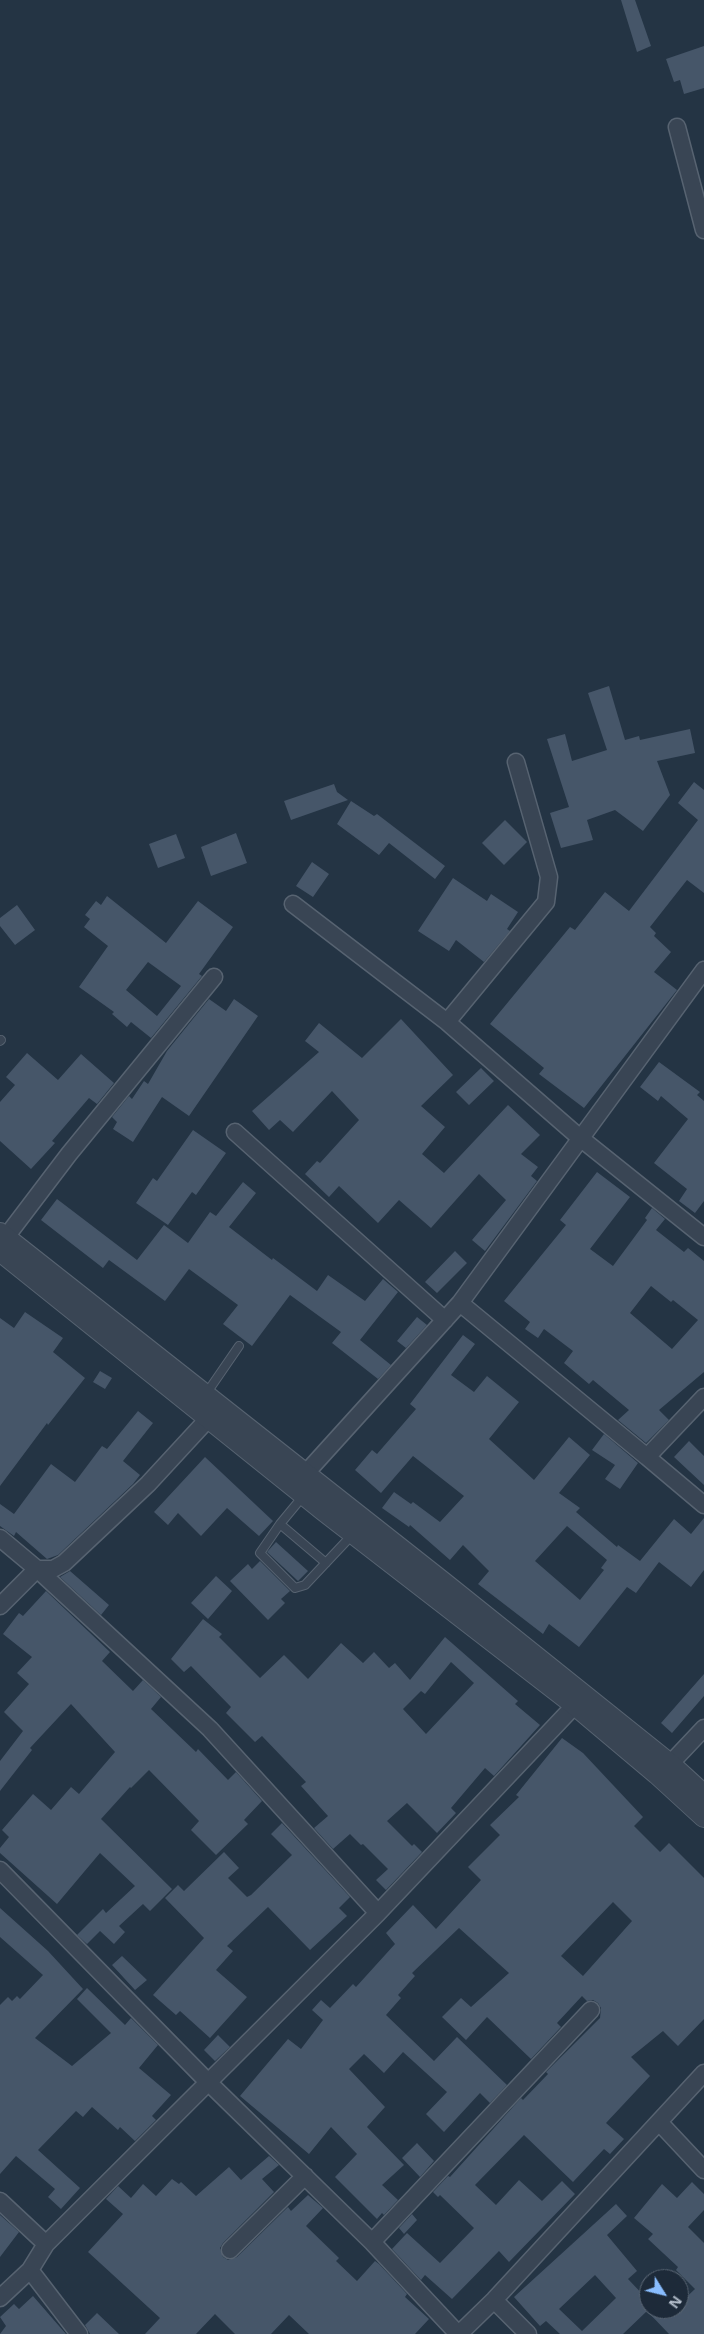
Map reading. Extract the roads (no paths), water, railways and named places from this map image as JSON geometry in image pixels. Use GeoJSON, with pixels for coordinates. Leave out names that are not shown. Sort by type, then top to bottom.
{"type":"FeatureCollection","features":[{"type":"Feature","properties":{"kind":"street"},"geometry":{"type":"LineString","coordinates":[[677,127],[704,230]]}},
{"type":"Feature","properties":{"kind":"street"},"geometry":{"type":"LineString","coordinates":[[446,1022],[546,902],[549,877],[516,762]]}},
{"type":"Feature","properties":{"kind":"street"},"geometry":{"type":"LineString","coordinates":[[293,904],[446,1022],[579,1137],[704,1237]]}},
{"type":"Feature","properties":{"kind":"street"},"geometry":{"type":"LineString","coordinates":[[306,1473],[460,1303],[579,1137],[704,970]]}},
{"type":"Feature","properties":{"kind":"street"},"geometry":{"type":"LineString","coordinates":[[2,1241],[69,1154],[214,977]]}},
{"type":"Feature","properties":{"kind":"street"},"geometry":{"type":"LineString","coordinates":[[235,1132],[445,1320]]}},
{"type":"Feature","properties":{"kind":"street"},"geometry":{"type":"LineString","coordinates":[[2,1241],[206,1394],[670,1764],[704,1795]]}},
{"type":"Feature","properties":{"kind":"street"},"geometry":{"type":"LineString","coordinates":[[2,1241],[208,1419],[353,1534],[575,1705],[657,1774],[704,1817]]}},
{"type":"Feature","properties":{"kind":"street"},"geometry":{"type":"LineString","coordinates":[[460,1303],[704,1505]]}},
{"type":"Feature","properties":{"kind":"street"},"geometry":{"type":"LineString","coordinates":[[647,1457],[704,1397]]}},
{"type":"Feature","properties":{"kind":"street"},"geometry":{"type":"LineString","coordinates":[[0,1606],[37,1569],[53,1569],[64,1563],[148,1484],[208,1419]]}},
{"type":"Feature","properties":{"kind":"street"},"geometry":{"type":"LineString","coordinates":[[0,1538],[37,1569],[210,1729],[378,1913]]}},
{"type":"Feature","properties":{"kind":"street"},"geometry":{"type":"LineString","coordinates":[[0,2298],[30,2270],[46,2244],[378,1913],[575,1705]]}},
{"type":"Feature","properties":{"kind":"street"},"geometry":{"type":"LineString","coordinates":[[670,1764],[704,1728]]}},
{"type":"Feature","properties":{"kind":"street"},"geometry":{"type":"LineString","coordinates":[[0,1870],[208,2081],[372,2242],[458,2334],[494,2300],[704,2073]]}},
{"type":"Feature","properties":{"kind":"street"},"geometry":{"type":"LineString","coordinates":[[372,2242],[591,2010]]}},
{"type":"Feature","properties":{"kind":"street"},"geometry":{"type":"LineString","coordinates":[[659,2122],[704,2170]]}},
{"type":"Feature","properties":{"kind":"street"},"geometry":{"type":"LineString","coordinates":[[230,2250],[305,2176]]}},
{"type":"Feature","properties":{"kind":"street"},"geometry":{"type":"LineString","coordinates":[[0,2202],[46,2244]]}},
{"type":"Feature","properties":{"kind":"street"},"geometry":{"type":"LineString","coordinates":[[30,2270],[78,2334]]}},
{"type":"Feature","properties":{"kind":"street"},"geometry":{"type":"LineString","coordinates":[[494,2300],[528,2334]]}},
{"type":"Feature","properties":{"kind":"lane"},"geometry":{"type":"LineString","coordinates":[[206,1394],[239,1346]]}},
{"type":"Feature","properties":{"kind":"lane"},"geometry":{"type":"LineString","coordinates":[[304,1495],[280,1524],[260,1553],[295,1588],[305,1585],[353,1534]]}},
{"type":"Feature","properties":{"kind":"lane"},"geometry":{"type":"LineString","coordinates":[[280,1524],[326,1563]]}}]}
